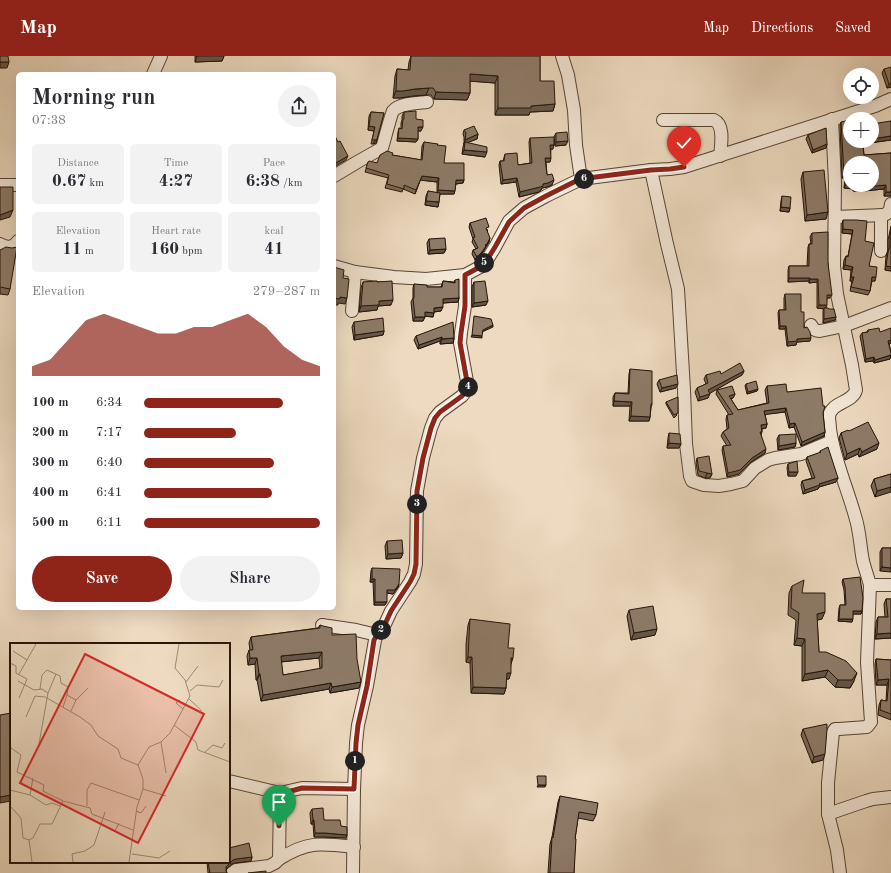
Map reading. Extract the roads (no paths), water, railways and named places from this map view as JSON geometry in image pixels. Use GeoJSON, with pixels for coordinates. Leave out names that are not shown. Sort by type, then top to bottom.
{"type":"FeatureCollection","features":[{"type":"Feature","properties":{"kind":"street"},"geometry":{"type":"LineString","coordinates":[[154,72],[161,56]]}},
{"type":"Feature","properties":{"kind":"street"},"geometry":{"type":"LineString","coordinates":[[562,56],[568,75],[574,110],[580,179]]}},
{"type":"Feature","properties":{"kind":"street"},"geometry":{"type":"LineString","coordinates":[[336,267],[355,272],[394,277],[426,278],[465,275],[480,267],[487,260],[509,222],[524,208],[580,179],[684,167],[875,106],[891,99]]}},
{"type":"Feature","properties":{"kind":"street"},"geometry":{"type":"LineString","coordinates":[[336,175],[382,148],[393,111],[405,105],[427,102]]}},
{"type":"Feature","properties":{"kind":"street"},"geometry":{"type":"LineString","coordinates":[[832,119],[835,183],[834,266],[837,294],[856,390],[852,397],[835,407],[829,416],[832,441],[844,483],[856,517],[863,562],[870,585],[867,662],[871,722],[867,727],[835,729],[833,732],[828,783],[828,814],[837,850],[840,873]]}},
{"type":"Feature","properties":{"kind":"street"},"geometry":{"type":"LineString","coordinates":[[663,120],[717,121],[722,135],[720,156]]}},
{"type":"Feature","properties":{"kind":"street"},"geometry":{"type":"LineString","coordinates":[[651,170],[678,290],[686,444],[692,481],[704,485],[719,486],[743,481],[755,468],[768,460],[801,454],[832,441]]}},
{"type":"Feature","properties":{"kind":"street"},"geometry":{"type":"LineString","coordinates":[[0,185],[16,185]]}},
{"type":"Feature","properties":{"kind":"street"},"geometry":{"type":"LineString","coordinates":[[835,217],[884,215],[890,210],[891,204]]}},
{"type":"Feature","properties":{"kind":"street"},"geometry":{"type":"LineString","coordinates":[[881,215],[881,251]]}},
{"type":"Feature","properties":{"kind":"street"},"geometry":{"type":"LineString","coordinates":[[0,244],[6,247],[16,244]]}},
{"type":"Feature","properties":{"kind":"street"},"geometry":{"type":"LineString","coordinates":[[352,311],[355,272]]}},
{"type":"Feature","properties":{"kind":"street"},"geometry":{"type":"LineString","coordinates":[[353,873],[356,743],[374,640],[414,574],[416,564],[417,491],[423,458],[431,428],[435,418],[440,412],[462,396],[468,387],[460,343],[465,306],[465,275]]}},
{"type":"Feature","properties":{"kind":"street"},"geometry":{"type":"LineString","coordinates":[[811,325],[816,331],[844,326],[891,308]]}},
{"type":"Feature","properties":{"kind":"street"},"geometry":{"type":"LineString","coordinates":[[870,585],[891,585]]}},
{"type":"Feature","properties":{"kind":"street"},"geometry":{"type":"LineString","coordinates":[[322,625],[377,635]]}},
{"type":"Feature","properties":{"kind":"street"},"geometry":{"type":"LineString","coordinates":[[230,781],[280,794],[302,788],[354,789]]}},
{"type":"Feature","properties":{"kind":"street"},"geometry":{"type":"LineString","coordinates":[[279,859],[280,794]]}},
{"type":"Feature","properties":{"kind":"street"},"geometry":{"type":"LineString","coordinates":[[828,814],[873,799],[891,797]]}},
{"type":"Feature","properties":{"kind":"street"},"geometry":{"type":"LineString","coordinates":[[232,873],[236,870],[269,866],[279,859],[309,845],[320,844],[354,847]]}}]}
